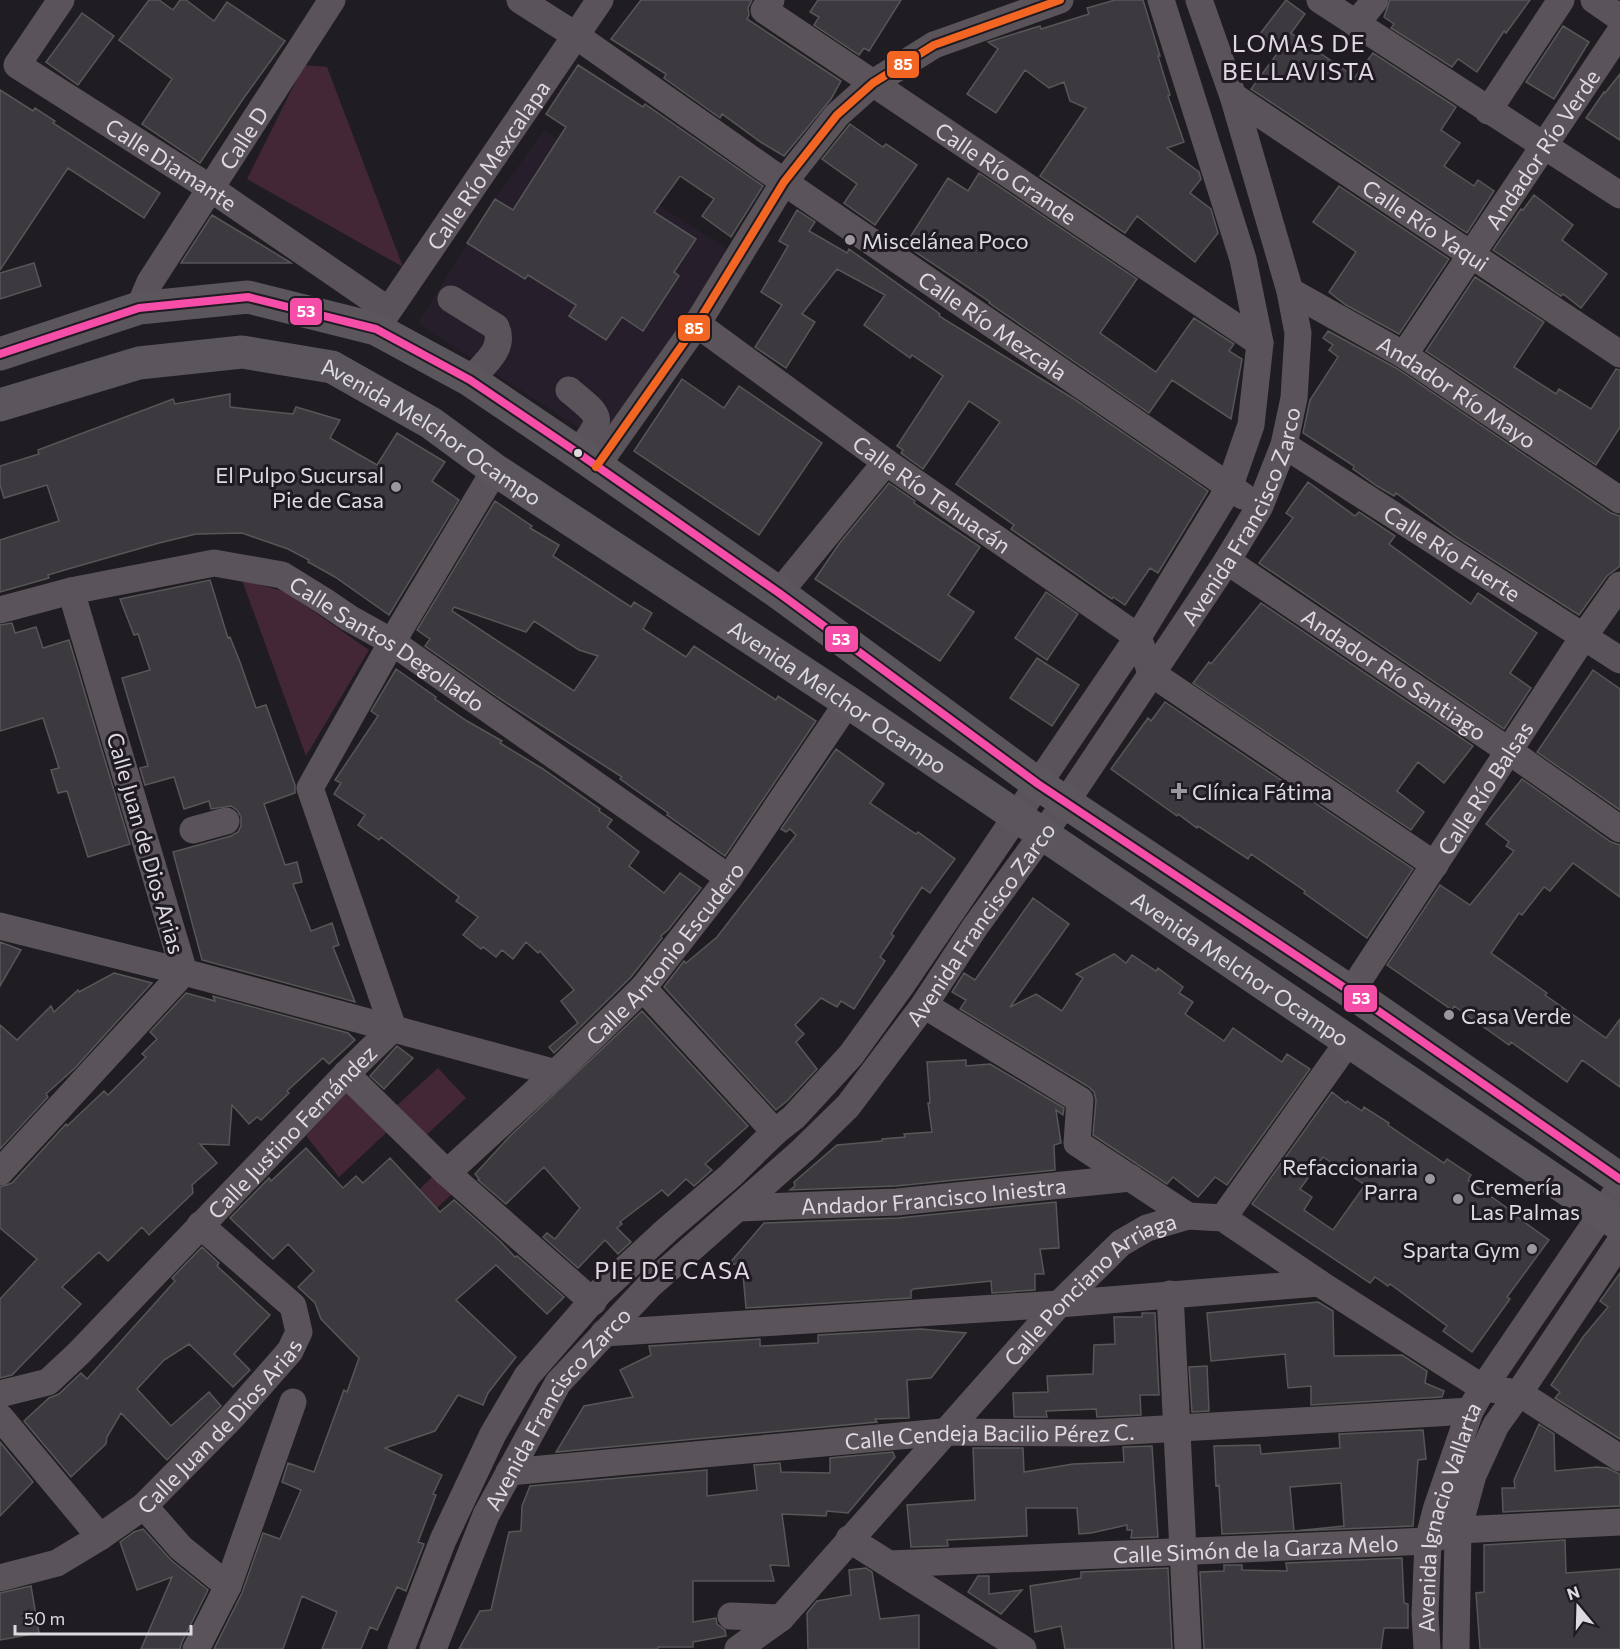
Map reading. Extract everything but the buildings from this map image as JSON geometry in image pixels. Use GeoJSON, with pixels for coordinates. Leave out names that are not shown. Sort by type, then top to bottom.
{"type":"FeatureCollection","features":[{"type":"Feature","properties":{"kind":"main road","name":"Avenida Melchor Ocampo"},"geometry":{"type":"LineString","coordinates":[[0,354],[139,308],[248,297],[382,319],[779,592],[1038,784],[1351,992],[1620,1179]]}},
{"type":"Feature","properties":{"kind":"main road","name":"Avenida Melchor Ocampo"},"geometry":{"type":"LineString","coordinates":[[0,405],[139,363],[242,352],[332,367],[431,423],[495,470],[848,702],[1611,1220]]}},
{"type":"Feature","properties":{"kind":"street","name":"Calle Diamante"},"geometry":{"type":"LineString","coordinates":[[61,0],[17,65],[210,188],[382,319]]}},
{"type":"Feature","properties":{"kind":"street","name":"Calle D"},"geometry":{"type":"LineString","coordinates":[[139,308],[150,282],[332,0]]}},
{"type":"Feature","properties":{"kind":"street","name":"Calle Río Mezcala"},"geometry":{"type":"LineString","coordinates":[[520,0],[575,35],[784,182],[1229,488],[1260,506]]}},
{"type":"Feature","properties":{"kind":"street","name":"Calle Río Mexcalapa"},"geometry":{"type":"LineString","coordinates":[[382,319],[600,0]]}},
{"type":"Feature","properties":{"kind":"street","name":"Calle Río Grande"},"geometry":{"type":"LineString","coordinates":[[771,0],[764,10],[1260,343]]}},
{"type":"Feature","properties":{"kind":"street"},"geometry":{"type":"LineString","coordinates":[[587,460],[697,324],[784,182],[837,115],[873,83],[934,45],[1060,0]]}},
{"type":"Feature","properties":{"kind":"street","name":"Avenida Francisco Zarco"},"geometry":{"type":"LineString","coordinates":[[400,1649],[443,1540],[492,1434],[526,1376],[600,1292],[794,1117],[851,1055],[903,983],[1138,637],[1229,488],[1251,425],[1260,343],[1244,259],[1161,0]]}},
{"type":"Feature","properties":{"kind":"street","name":"Avenida Francisco Zarco"},"geometry":{"type":"LineString","coordinates":[[433,1649],[486,1515],[558,1383],[649,1286],[803,1150],[848,1106],[924,1005],[975,927],[1066,802],[1227,561],[1260,506],[1284,445],[1294,398],[1298,333],[1290,291],[1233,96],[1199,0]]}},
{"type":"Feature","properties":{"kind":"street"},"geometry":{"type":"LineString","coordinates":[[1320,0],[1620,195]]}},
{"type":"Feature","properties":{"kind":"street"},"geometry":{"type":"LineString","coordinates":[[1356,24],[1375,0]]}},
{"type":"Feature","properties":{"kind":"street"},"geometry":{"type":"LineString","coordinates":[[1488,111],[1561,0]]}},
{"type":"Feature","properties":{"kind":"street"},"geometry":{"type":"LineString","coordinates":[[1594,0],[1620,18]]}},
{"type":"Feature","properties":{"kind":"street","name":"Andador Río Verde"},"geometry":{"type":"LineString","coordinates":[[1404,355],[1620,32]]}},
{"type":"Feature","properties":{"kind":"street","name":"Calle Río Yaqui"},"geometry":{"type":"LineString","coordinates":[[1233,96],[1620,354]]}},
{"type":"Feature","properties":{"kind":"street","name":"Andador Río Mayo"},"geometry":{"type":"LineString","coordinates":[[1290,291],[1404,355],[1620,500]]}},
{"type":"Feature","properties":{"kind":"street"},"geometry":{"type":"LineString","coordinates":[[451,299],[496,327],[499,334],[498,347],[470,380]]}},
{"type":"Feature","properties":{"kind":"street","name":"Calle Río Tehuacán"},"geometry":{"type":"LineString","coordinates":[[697,324],[886,462],[1138,637]]}},
{"type":"Feature","properties":{"kind":"street"},"geometry":{"type":"LineString","coordinates":[[569,390],[597,416],[587,460]]}},
{"type":"Feature","properties":{"kind":"street","name":"Calle Río Fuerte"},"geometry":{"type":"LineString","coordinates":[[1284,445],[1620,660]]}},
{"type":"Feature","properties":{"kind":"street"},"geometry":{"type":"LineString","coordinates":[[779,592],[886,462]]}},
{"type":"Feature","properties":{"kind":"street"},"geometry":{"type":"LineString","coordinates":[[392,642],[495,470]]}},
{"type":"Feature","properties":{"kind":"street","name":"Andador Río Santiago"},"geometry":{"type":"LineString","coordinates":[[1227,561],[1509,751],[1620,829]]}},
{"type":"Feature","properties":{"kind":"street","name":"Calle Santos Degollado"},"geometry":{"type":"LineString","coordinates":[[0,610],[71,591],[205,564],[228,564],[282,575],[349,618],[392,642],[729,878]]}},
{"type":"Feature","properties":{"kind":"street","name":"Calle Río Balsas"},"geometry":{"type":"LineString","coordinates":[[1351,992],[1584,636],[1620,585]]}},
{"type":"Feature","properties":{"kind":"street","name":"Calle Juan de Dios Arias"},"geometry":{"type":"LineString","coordinates":[[0,1172],[184,972],[71,591]]}},
{"type":"Feature","properties":{"kind":"street"},"geometry":{"type":"LineString","coordinates":[[1138,637],[1151,673],[1435,865]]}},
{"type":"Feature","properties":{"kind":"street","name":"Calle Justino Fernández"},"geometry":{"type":"LineString","coordinates":[[0,1394],[48,1382],[79,1353],[200,1225],[393,1028],[310,788],[392,642]]}},
{"type":"Feature","properties":{"kind":"street","name":"Calle Antonio Escudero"},"geometry":{"type":"LineString","coordinates":[[447,1173],[643,988],[729,878],[848,702]]}},
{"type":"Feature","properties":{"kind":"street"},"geometry":{"type":"LineString","coordinates":[[194,830],[226,821]]}},
{"type":"Feature","properties":{"kind":"street"},"geometry":{"type":"LineString","coordinates":[[0,926],[184,972],[555,1073]]}},
{"type":"Feature","properties":{"kind":"street"},"geometry":{"type":"LineString","coordinates":[[643,988],[775,1132]]}},
{"type":"Feature","properties":{"kind":"street"},"geometry":{"type":"LineString","coordinates":[[924,1005],[1080,1100],[1077,1143],[1188,1216]]}},
{"type":"Feature","properties":{"kind":"street"},"geometry":{"type":"LineString","coordinates":[[1348,1042],[1223,1218],[1319,1283],[1476,1399],[1519,1394],[1620,1458]]}},
{"type":"Feature","properties":{"kind":"street"},"geometry":{"type":"LineString","coordinates":[[346,1074],[447,1173],[593,1302]]}},
{"type":"Feature","properties":{"kind":"street","name":"Andador Francisco Iniestra"},"geometry":{"type":"LineString","coordinates":[[738,1208],[897,1202],[1131,1178]]}},
{"type":"Feature","properties":{"kind":"street","name":"Avenida Ignacio Vallarta"},"geometry":{"type":"LineString","coordinates":[[1427,1649],[1425,1614],[1428,1541],[1436,1510],[1476,1399],[1611,1220],[1620,1187]]}},
{"type":"Feature","properties":{"kind":"street","name":"Calle Ponciano Arriaga"},"geometry":{"type":"LineString","coordinates":[[738,1649],[781,1618],[943,1432],[1059,1304],[1121,1243],[1147,1228],[1188,1216],[1223,1218]]}},
{"type":"Feature","properties":{"kind":"street","name":"Calle Juan de Dios Arias"},"geometry":{"type":"LineString","coordinates":[[0,1578],[57,1563],[100,1537],[144,1506],[232,1417],[290,1351],[298,1332],[293,1306],[200,1225]]}},
{"type":"Feature","properties":{"kind":"street","name":"Avenida Ignacio Vallarta"},"geometry":{"type":"LineString","coordinates":[[1456,1649],[1458,1530],[1473,1475],[1496,1425],[1620,1242]]}},
{"type":"Feature","properties":{"kind":"street"},"geometry":{"type":"LineString","coordinates":[[604,1333],[1059,1304],[1319,1283]]}},
{"type":"Feature","properties":{"kind":"street"},"geometry":{"type":"LineString","coordinates":[[1170,1294],[1188,1649]]}},
{"type":"Feature","properties":{"kind":"street","name":"Calle Cendeja Bacilio Pérez C."},"geometry":{"type":"LineString","coordinates":[[509,1472],[943,1432],[1095,1433],[1476,1399]]}},
{"type":"Feature","properties":{"kind":"street"},"geometry":{"type":"LineString","coordinates":[[196,1649],[228,1586],[293,1402]]}},
{"type":"Feature","properties":{"kind":"street"},"geometry":{"type":"LineString","coordinates":[[0,1417],[100,1537]]}},
{"type":"Feature","properties":{"kind":"street"},"geometry":{"type":"LineString","coordinates":[[144,1506],[181,1548],[228,1586]]}},
{"type":"Feature","properties":{"kind":"street","name":"Calle Simón de la Garza Melo"},"geometry":{"type":"LineString","coordinates":[[890,1564],[1428,1541],[1458,1530],[1620,1522]]}},
{"type":"Feature","properties":{"kind":"street"},"geometry":{"type":"LineString","coordinates":[[849,1539],[1023,1649]]}},
{"type":"Feature","properties":{"kind":"street"},"geometry":{"type":"LineString","coordinates":[[731,1616],[781,1618]]}},
{"type":"Feature","properties":{"kind":"shaded area"},"geometry":{"type":"Polygon","coordinates":[[[304,65],[327,67],[403,267],[247,179],[304,65]]]}},
{"type":"Feature","properties":{"kind":"shaded area"},"geometry":{"type":"Polygon","coordinates":[[[544,130],[731,252],[603,444],[418,323],[495,199],[544,130]]]}},
{"type":"Feature","properties":{"kind":"shaded area"},"geometry":{"type":"Polygon","coordinates":[[[242,580],[286,592],[369,650],[306,756],[242,580]]]}},
{"type":"Feature","properties":{"kind":"shaded area"},"geometry":{"type":"Polygon","coordinates":[[[438,1068],[466,1098],[423,1138],[394,1108],[438,1068]]]}},
{"type":"Feature","properties":{"kind":"shaded area"},"geometry":{"type":"Polygon","coordinates":[[[350,1089],[387,1132],[339,1177],[306,1136],[350,1089]]]}},
{"type":"Feature","properties":{"kind":"shaded area"},"geometry":{"type":"Polygon","coordinates":[[[437,1172],[455,1191],[421,1223],[403,1206],[437,1172]]]}},
{"type":"Feature","properties":{"kind":"transit line","name":"85"},"geometry":{"type":"LineString","coordinates":[[596,467],[697,324],[784,182],[837,115],[873,83],[934,45],[1060,0]]}},
{"type":"Feature","properties":{"kind":"transit line","name":"53"},"geometry":{"type":"LineString","coordinates":[[0,354],[139,308],[248,297],[376,329],[470,380],[578,453],[779,593],[1038,784],[1351,992],[1620,1179]]}},
{"type":"Feature","properties":{"kind":"place","name":"Miscelánea Poco"},"geometry":{"type":"Point","coordinates":[850,240]}},
{"type":"Feature","properties":{"kind":"place","name":"El Pulpo Sucursal Pie de Casa"},"geometry":{"type":"Point","coordinates":[396,487]}},
{"type":"Feature","properties":{"kind":"place","name":"Clínica Fátima"},"geometry":{"type":"Point","coordinates":[1179,791]}},
{"type":"Feature","properties":{"kind":"place","name":"Casa Verde"},"geometry":{"type":"Point","coordinates":[1449,1015]}},
{"type":"Feature","properties":{"kind":"place","name":"Refaccionaria Parra"},"geometry":{"type":"Point","coordinates":[1430,1179]}},
{"type":"Feature","properties":{"kind":"place","name":"Cremería Las Palmas"},"geometry":{"type":"Point","coordinates":[1458,1199]}},
{"type":"Feature","properties":{"kind":"place","name":"Sparta Gym"},"geometry":{"type":"Point","coordinates":[1532,1249]}},
{"type":"Feature","properties":{"kind":"district","name":"LOMAS DE BELLAVISTA"},"geometry":{"type":"Point","coordinates":[1299,56]}},
{"type":"Feature","properties":{"kind":"district","name":"PIE DE CASA"},"geometry":{"type":"Point","coordinates":[673,1269]}}]}
